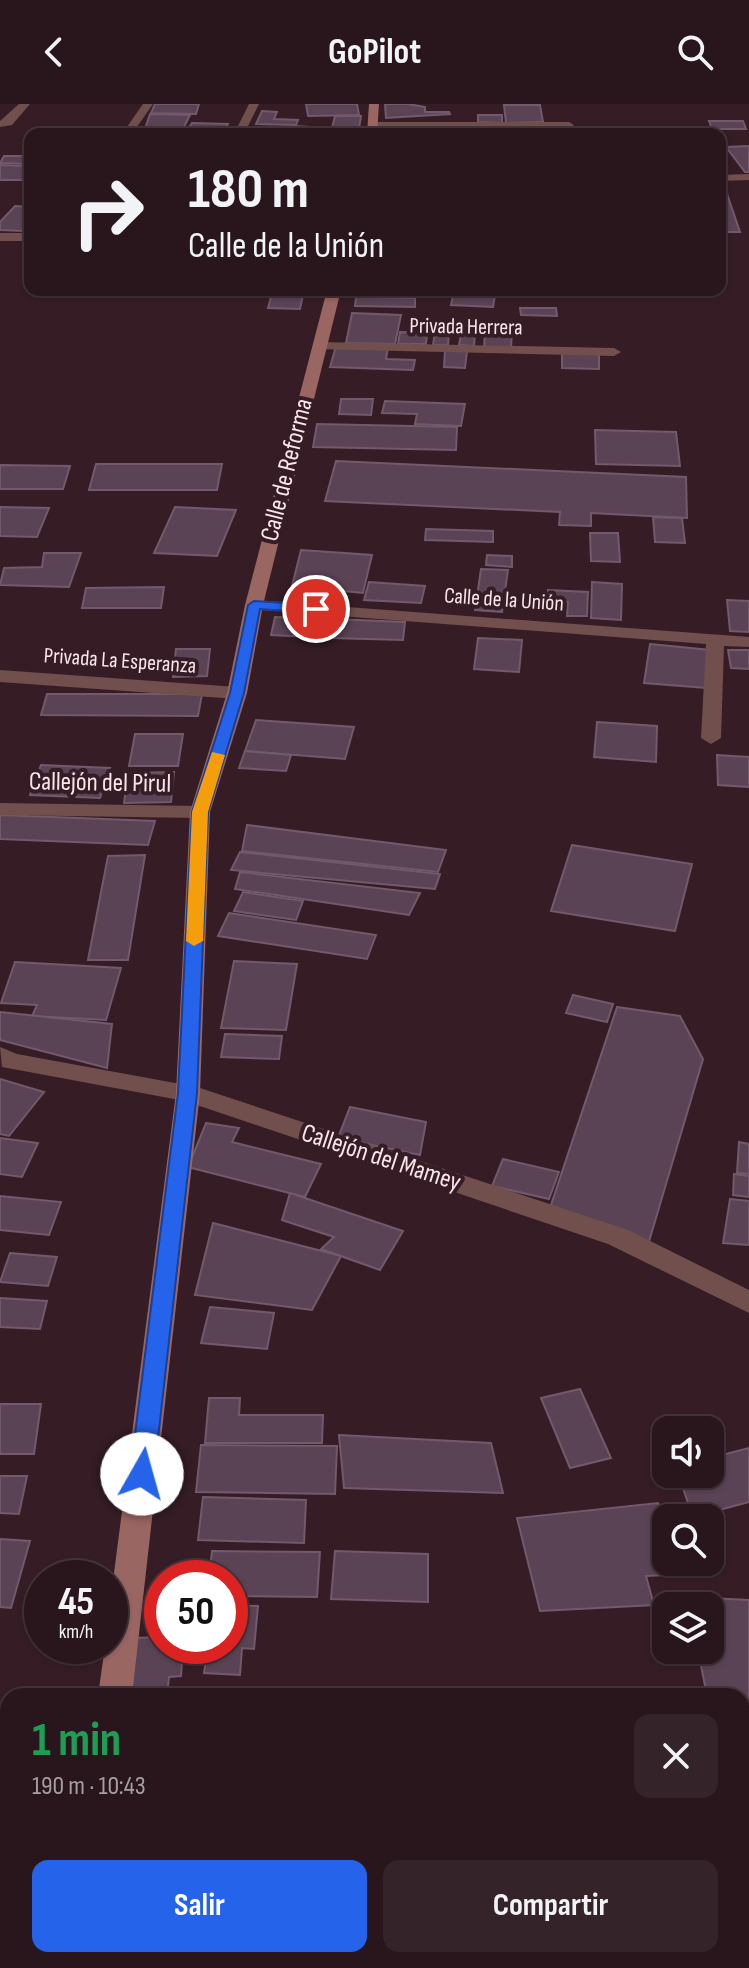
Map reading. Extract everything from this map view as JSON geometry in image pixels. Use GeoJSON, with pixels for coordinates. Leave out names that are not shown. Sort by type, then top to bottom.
{"type":"FeatureCollection","features":[{"type":"Feature","properties":{"kind":"main road"},"geometry":{"type":"LineString","coordinates":[[373,128],[374,104]]}},
{"type":"Feature","properties":{"kind":"main road","name":"Calle de Reforma"},"geometry":{"type":"LineString","coordinates":[[116,1688],[188,1093],[200,812],[237,693],[254,605],[332,296]]}},
{"type":"Feature","properties":{"kind":"street"},"geometry":{"type":"LineString","coordinates":[[0,124],[8,123],[25,104]]}},
{"type":"Feature","properties":{"kind":"street"},"geometry":{"type":"LineString","coordinates":[[131,128],[148,104]]}},
{"type":"Feature","properties":{"kind":"street"},"geometry":{"type":"LineString","coordinates":[[242,128],[254,104]]}},
{"type":"Feature","properties":{"kind":"street"},"geometry":{"type":"LineString","coordinates":[[422,128],[569,125]]}},
{"type":"Feature","properties":{"kind":"street"},"geometry":{"type":"LineString","coordinates":[[726,178],[749,177]]}},
{"type":"Feature","properties":{"kind":"street"},"geometry":{"type":"LineString","coordinates":[[0,237],[24,237]]}},
{"type":"Feature","properties":{"kind":"street","name":"Privada Herrera"},"geometry":{"type":"LineString","coordinates":[[318,346],[614,352]]}},
{"type":"Feature","properties":{"kind":"street","name":"Calle de la Unión"},"geometry":{"type":"LineString","coordinates":[[254,605],[749,642]]}},
{"type":"Feature","properties":{"kind":"street"},"geometry":{"type":"LineString","coordinates":[[711,738],[715,640]]}},
{"type":"Feature","properties":{"kind":"street","name":"Privada La Esperanza"},"geometry":{"type":"LineString","coordinates":[[0,676],[237,693]]}},
{"type":"Feature","properties":{"kind":"street","name":"Callejón del Pirul"},"geometry":{"type":"LineString","coordinates":[[0,809],[200,812]]}},
{"type":"Feature","properties":{"kind":"street","name":"Callejón del Mamey"},"geometry":{"type":"LineString","coordinates":[[0,1055],[11,1061],[188,1093],[618,1237],[749,1302]]}},
{"type":"Feature","properties":{"kind":"building"},"geometry":{"type":"Polygon","coordinates":[[[155,104],[199,104],[196,114],[151,113],[155,104]]]}},
{"type":"Feature","properties":{"kind":"building"},"geometry":{"type":"Polygon","coordinates":[[[306,104],[357,104],[359,115],[308,116],[306,104]]]}},
{"type":"Feature","properties":{"kind":"building"},"geometry":{"type":"Polygon","coordinates":[[[385,104],[408,104],[425,107],[425,112],[450,114],[386,118],[385,104]]]}},
{"type":"Feature","properties":{"kind":"building"},"geometry":{"type":"Polygon","coordinates":[[[504,105],[540,105],[543,122],[506,123],[504,105]]]}},
{"type":"Feature","properties":{"kind":"building"},"geometry":{"type":"Polygon","coordinates":[[[262,111],[277,112],[274,119],[298,120],[296,125],[256,124],[262,111]]]}},
{"type":"Feature","properties":{"kind":"building"},"geometry":{"type":"Polygon","coordinates":[[[150,114],[190,115],[184,128],[145,128],[150,114]]]}},
{"type":"Feature","properties":{"kind":"building"},"geometry":{"type":"Polygon","coordinates":[[[478,115],[502,115],[502,123],[478,122],[478,115]]]}},
{"type":"Feature","properties":{"kind":"building"},"geometry":{"type":"Polygon","coordinates":[[[335,116],[361,116],[359,128],[332,128],[335,116]]]}},
{"type":"Feature","properties":{"kind":"building"},"geometry":{"type":"Polygon","coordinates":[[[709,121],[743,121],[746,129],[726,129],[712,128],[709,121]]]}},
{"type":"Feature","properties":{"kind":"building"},"geometry":{"type":"Polygon","coordinates":[[[192,123],[228,124],[226,128],[189,128],[192,123]]]}},
{"type":"Feature","properties":{"kind":"building"},"geometry":{"type":"Polygon","coordinates":[[[749,146],[749,172],[745,172],[726,147],[749,146]]]}},
{"type":"Feature","properties":{"kind":"building"},"geometry":{"type":"Polygon","coordinates":[[[4,156],[24,156],[24,164],[0,163],[4,156]]]}},
{"type":"Feature","properties":{"kind":"building"},"geometry":{"type":"Polygon","coordinates":[[[0,165],[24,166],[24,180],[0,180],[0,165]]]}},
{"type":"Feature","properties":{"kind":"building"},"geometry":{"type":"Polygon","coordinates":[[[726,191],[740,232],[726,232],[726,191]]]}},
{"type":"Feature","properties":{"kind":"building"},"geometry":{"type":"Polygon","coordinates":[[[15,206],[24,207],[23,231],[0,230],[0,222],[15,206]]]}},
{"type":"Feature","properties":{"kind":"building"},"geometry":{"type":"Polygon","coordinates":[[[271,296],[303,296],[300,309],[268,308],[271,296]]]}},
{"type":"Feature","properties":{"kind":"building"},"geometry":{"type":"Polygon","coordinates":[[[453,296],[495,296],[493,307],[451,305],[453,296]]]}},
{"type":"Feature","properties":{"kind":"building"},"geometry":{"type":"Polygon","coordinates":[[[356,297],[415,298],[415,307],[355,306],[356,297]]]}},
{"type":"Feature","properties":{"kind":"building"},"geometry":{"type":"Polygon","coordinates":[[[520,308],[556,308],[557,316],[521,315],[520,308]]]}},
{"type":"Feature","properties":{"kind":"building"},"geometry":{"type":"Polygon","coordinates":[[[352,313],[401,315],[395,344],[346,343],[352,313]]]}},
{"type":"Feature","properties":{"kind":"building"},"geometry":{"type":"Polygon","coordinates":[[[485,328],[512,329],[511,349],[484,348],[485,328]]]}},
{"type":"Feature","properties":{"kind":"building"},"geometry":{"type":"Polygon","coordinates":[[[400,332],[427,333],[426,344],[398,344],[400,332]]]}},
{"type":"Feature","properties":{"kind":"building"},"geometry":{"type":"Polygon","coordinates":[[[435,332],[449,333],[448,345],[433,345],[435,332]]]}},
{"type":"Feature","properties":{"kind":"building"},"geometry":{"type":"Polygon","coordinates":[[[461,334],[475,334],[474,346],[459,345],[461,334]]]}},
{"type":"Feature","properties":{"kind":"building"},"geometry":{"type":"Polygon","coordinates":[[[336,346],[388,348],[386,359],[415,360],[413,370],[330,367],[336,346]]]}},
{"type":"Feature","properties":{"kind":"building"},"geometry":{"type":"Polygon","coordinates":[[[445,351],[467,351],[465,368],[444,367],[445,351]]]}},
{"type":"Feature","properties":{"kind":"building"},"geometry":{"type":"Polygon","coordinates":[[[562,353],[599,354],[599,369],[562,368],[562,353]]]}},
{"type":"Feature","properties":{"kind":"building"},"geometry":{"type":"Polygon","coordinates":[[[341,399],[373,399],[371,415],[339,414],[341,399]]]}},
{"type":"Feature","properties":{"kind":"building"},"geometry":{"type":"Polygon","coordinates":[[[385,401],[465,404],[461,426],[415,424],[417,414],[382,413],[385,401]]]}},
{"type":"Feature","properties":{"kind":"building"},"geometry":{"type":"Polygon","coordinates":[[[317,424],[457,427],[456,450],[313,447],[317,424]]]}},
{"type":"Feature","properties":{"kind":"building"},"geometry":{"type":"Polygon","coordinates":[[[595,430],[676,432],[680,466],[596,464],[595,430]]]}},
{"type":"Feature","properties":{"kind":"building"},"geometry":{"type":"Polygon","coordinates":[[[336,461],[686,477],[687,518],[591,513],[591,526],[559,525],[560,512],[325,501],[336,461]]]}},
{"type":"Feature","properties":{"kind":"building"},"geometry":{"type":"Polygon","coordinates":[[[96,464],[222,464],[217,490],[89,490],[96,464]]]}},
{"type":"Feature","properties":{"kind":"building"},"geometry":{"type":"Polygon","coordinates":[[[0,465],[70,466],[63,489],[0,489],[0,465]]]}},
{"type":"Feature","properties":{"kind":"building"},"geometry":{"type":"Polygon","coordinates":[[[0,507],[49,508],[37,537],[0,536],[0,507]]]}},
{"type":"Feature","properties":{"kind":"building"},"geometry":{"type":"Polygon","coordinates":[[[175,507],[236,510],[217,556],[154,553],[175,507]]]}},
{"type":"Feature","properties":{"kind":"building"},"geometry":{"type":"Polygon","coordinates":[[[653,517],[682,518],[685,543],[655,542],[653,517]]]}},
{"type":"Feature","properties":{"kind":"building"},"geometry":{"type":"Polygon","coordinates":[[[426,529],[493,531],[493,542],[425,540],[426,529]]]}},
{"type":"Feature","properties":{"kind":"building"},"geometry":{"type":"Polygon","coordinates":[[[590,533],[618,533],[620,562],[591,561],[590,533]]]}},
{"type":"Feature","properties":{"kind":"building"},"geometry":{"type":"Polygon","coordinates":[[[301,550],[372,555],[363,593],[292,586],[301,550]]]}},
{"type":"Feature","properties":{"kind":"building"},"geometry":{"type":"Polygon","coordinates":[[[44,553],[81,553],[69,587],[0,585],[4,568],[42,567],[44,553]]]}},
{"type":"Feature","properties":{"kind":"building"},"geometry":{"type":"Polygon","coordinates":[[[487,555],[512,556],[512,567],[486,565],[487,555]]]}},
{"type":"Feature","properties":{"kind":"building"},"geometry":{"type":"Polygon","coordinates":[[[481,569],[508,570],[502,612],[475,610],[481,569]]]}},
{"type":"Feature","properties":{"kind":"building"},"geometry":{"type":"Polygon","coordinates":[[[369,582],[425,586],[421,603],[364,600],[369,582]]]}},
{"type":"Feature","properties":{"kind":"building"},"geometry":{"type":"Polygon","coordinates":[[[592,582],[622,584],[621,620],[591,618],[592,582]]]}},
{"type":"Feature","properties":{"kind":"building"},"geometry":{"type":"Polygon","coordinates":[[[164,587],[161,608],[82,608],[86,588],[164,587]]]}},
{"type":"Feature","properties":{"kind":"building"},"geometry":{"type":"Polygon","coordinates":[[[548,590],[588,592],[587,616],[567,616],[568,602],[555,601],[555,596],[548,595],[548,590]]]}},
{"type":"Feature","properties":{"kind":"building"},"geometry":{"type":"Polygon","coordinates":[[[727,600],[749,601],[749,632],[730,631],[727,600]]]}},
{"type":"Feature","properties":{"kind":"building"},"geometry":{"type":"Polygon","coordinates":[[[275,617],[333,619],[330,638],[271,635],[275,617]]]}},
{"type":"Feature","properties":{"kind":"building"},"geometry":{"type":"Polygon","coordinates":[[[333,619],[405,622],[403,640],[330,638],[333,619]]]}},
{"type":"Feature","properties":{"kind":"building"},"geometry":{"type":"Polygon","coordinates":[[[478,638],[522,640],[519,672],[474,669],[478,638]]]}},
{"type":"Feature","properties":{"kind":"building"},"geometry":{"type":"Polygon","coordinates":[[[650,644],[710,650],[706,688],[644,683],[650,644]]]}},
{"type":"Feature","properties":{"kind":"building"},"geometry":{"type":"Polygon","coordinates":[[[176,649],[210,649],[207,676],[173,677],[176,649]]]}},
{"type":"Feature","properties":{"kind":"building"},"geometry":{"type":"Polygon","coordinates":[[[728,650],[749,650],[749,669],[731,668],[728,650]]]}},
{"type":"Feature","properties":{"kind":"building"},"geometry":{"type":"Polygon","coordinates":[[[47,694],[202,694],[198,716],[41,715],[47,694]]]}},
{"type":"Feature","properties":{"kind":"building"},"geometry":{"type":"Polygon","coordinates":[[[256,720],[354,727],[345,759],[245,751],[256,720]]]}},
{"type":"Feature","properties":{"kind":"building"},"geometry":{"type":"Polygon","coordinates":[[[597,722],[657,726],[656,762],[594,757],[597,722]]]}},
{"type":"Feature","properties":{"kind":"building"},"geometry":{"type":"Polygon","coordinates":[[[135,734],[183,734],[178,766],[129,766],[135,734]]]}},
{"type":"Feature","properties":{"kind":"building"},"geometry":{"type":"Polygon","coordinates":[[[245,751],[291,755],[286,771],[239,768],[245,751]]]}},
{"type":"Feature","properties":{"kind":"building"},"geometry":{"type":"Polygon","coordinates":[[[717,755],[749,757],[749,787],[718,785],[717,755]]]}},
{"type":"Feature","properties":{"kind":"building"},"geometry":{"type":"Polygon","coordinates":[[[41,765],[110,768],[100,798],[30,795],[41,765]]]}},
{"type":"Feature","properties":{"kind":"building"},"geometry":{"type":"Polygon","coordinates":[[[174,772],[171,802],[124,803],[128,773],[174,772]]]}},
{"type":"Feature","properties":{"kind":"building"},"geometry":{"type":"Polygon","coordinates":[[[0,815],[155,821],[148,845],[0,839],[0,815]]]}},
{"type":"Feature","properties":{"kind":"building"},"geometry":{"type":"Polygon","coordinates":[[[247,825],[446,850],[438,872],[242,851],[247,825]]]}},
{"type":"Feature","properties":{"kind":"building"},"geometry":{"type":"Polygon","coordinates":[[[572,845],[692,864],[675,931],[551,911],[572,845]]]}},
{"type":"Feature","properties":{"kind":"building"},"geometry":{"type":"Polygon","coordinates":[[[240,852],[440,874],[435,889],[231,870],[240,852]]]}},
{"type":"Feature","properties":{"kind":"building"},"geometry":{"type":"Polygon","coordinates":[[[145,855],[128,960],[88,960],[108,856],[145,855]]]}},
{"type":"Feature","properties":{"kind":"building"},"geometry":{"type":"Polygon","coordinates":[[[240,872],[420,893],[409,915],[235,889],[240,872]]]}},
{"type":"Feature","properties":{"kind":"building"},"geometry":{"type":"Polygon","coordinates":[[[243,892],[303,901],[296,920],[234,911],[243,892]]]}},
{"type":"Feature","properties":{"kind":"building"},"geometry":{"type":"Polygon","coordinates":[[[229,913],[376,935],[367,959],[218,936],[229,913]]]}},
{"type":"Feature","properties":{"kind":"building"},"geometry":{"type":"Polygon","coordinates":[[[234,961],[297,964],[286,1030],[221,1028],[234,961]]]}},
{"type":"Feature","properties":{"kind":"building"},"geometry":{"type":"Polygon","coordinates":[[[15,962],[121,968],[106,1020],[32,1016],[37,1005],[1,1003],[15,962]]]}},
{"type":"Feature","properties":{"kind":"building"},"geometry":{"type":"Polygon","coordinates":[[[573,995],[613,1004],[607,1022],[566,1013],[573,995]]]}},
{"type":"Feature","properties":{"kind":"building"},"geometry":{"type":"Polygon","coordinates":[[[617,1007],[680,1016],[703,1059],[648,1245],[549,1211],[617,1007]]]}},
{"type":"Feature","properties":{"kind":"building"},"geometry":{"type":"Polygon","coordinates":[[[0,1012],[112,1024],[107,1068],[0,1040],[0,1012]]]}},
{"type":"Feature","properties":{"kind":"building"},"geometry":{"type":"Polygon","coordinates":[[[225,1034],[282,1036],[279,1059],[221,1057],[225,1034]]]}},
{"type":"Feature","properties":{"kind":"building"},"geometry":{"type":"Polygon","coordinates":[[[0,1079],[44,1092],[9,1136],[0,1134],[0,1079]]]}},
{"type":"Feature","properties":{"kind":"building"},"geometry":{"type":"Polygon","coordinates":[[[350,1107],[426,1122],[420,1155],[338,1138],[350,1107]]]}},
{"type":"Feature","properties":{"kind":"building"},"geometry":{"type":"Polygon","coordinates":[[[206,1123],[239,1128],[232,1142],[321,1164],[305,1197],[188,1167],[206,1123]]]}},
{"type":"Feature","properties":{"kind":"building"},"geometry":{"type":"Polygon","coordinates":[[[0,1138],[38,1143],[22,1177],[0,1174],[0,1138]]]}},
{"type":"Feature","properties":{"kind":"building"},"geometry":{"type":"Polygon","coordinates":[[[739,1142],[749,1144],[749,1174],[737,1173],[739,1142]]]}},
{"type":"Feature","properties":{"kind":"building"},"geometry":{"type":"Polygon","coordinates":[[[503,1159],[559,1172],[549,1199],[492,1186],[503,1159]]]}},
{"type":"Feature","properties":{"kind":"building"},"geometry":{"type":"Polygon","coordinates":[[[734,1174],[749,1176],[749,1197],[733,1195],[734,1174]]]}},
{"type":"Feature","properties":{"kind":"building"},"geometry":{"type":"Polygon","coordinates":[[[290,1193],[403,1231],[380,1270],[321,1249],[334,1237],[282,1220],[290,1193]]]}},
{"type":"Feature","properties":{"kind":"building"},"geometry":{"type":"Polygon","coordinates":[[[0,1196],[61,1202],[49,1235],[0,1230],[0,1196]]]}},
{"type":"Feature","properties":{"kind":"building"},"geometry":{"type":"Polygon","coordinates":[[[730,1199],[749,1201],[749,1245],[723,1243],[730,1199]]]}},
{"type":"Feature","properties":{"kind":"building"},"geometry":{"type":"Polygon","coordinates":[[[213,1223],[341,1256],[312,1310],[195,1295],[213,1223]]]}},
{"type":"Feature","properties":{"kind":"building"},"geometry":{"type":"Polygon","coordinates":[[[10,1253],[57,1257],[48,1286],[0,1282],[10,1253]]]}},
{"type":"Feature","properties":{"kind":"building"},"geometry":{"type":"Polygon","coordinates":[[[0,1298],[47,1301],[40,1329],[0,1327],[0,1298]]]}},
{"type":"Feature","properties":{"kind":"building"},"geometry":{"type":"Polygon","coordinates":[[[210,1307],[274,1313],[267,1349],[201,1343],[210,1307]]]}},
{"type":"Feature","properties":{"kind":"building"},"geometry":{"type":"Polygon","coordinates":[[[580,1389],[611,1458],[570,1468],[541,1398],[580,1389]]]}},
{"type":"Feature","properties":{"kind":"building"},"geometry":{"type":"Polygon","coordinates":[[[209,1398],[240,1398],[239,1415],[323,1415],[322,1443],[205,1443],[209,1398]]]}},
{"type":"Feature","properties":{"kind":"building"},"geometry":{"type":"Polygon","coordinates":[[[0,1404],[41,1404],[34,1454],[0,1454],[0,1404]]]}},
{"type":"Feature","properties":{"kind":"building"},"geometry":{"type":"Polygon","coordinates":[[[339,1435],[491,1443],[503,1493],[344,1488],[339,1435]]]}},
{"type":"Feature","properties":{"kind":"building"},"geometry":{"type":"Polygon","coordinates":[[[201,1445],[337,1446],[335,1494],[196,1492],[201,1445]]]}},
{"type":"Feature","properties":{"kind":"building"},"geometry":{"type":"Polygon","coordinates":[[[749,1448],[749,1502],[724,1509],[724,1504],[688,1504],[683,1488],[724,1488],[724,1454],[749,1448]]]}},
{"type":"Feature","properties":{"kind":"building"},"geometry":{"type":"Polygon","coordinates":[[[0,1476],[27,1476],[19,1514],[0,1513],[0,1476]]]}},
{"type":"Feature","properties":{"kind":"building"},"geometry":{"type":"Polygon","coordinates":[[[203,1497],[306,1500],[304,1543],[198,1540],[203,1497]]]}},
{"type":"Feature","properties":{"kind":"building"},"geometry":{"type":"Polygon","coordinates":[[[658,1503],[652,1504],[652,1576],[646,1576],[652,1605],[540,1611],[517,1518],[658,1503]]]}},
{"type":"Feature","properties":{"kind":"building"},"geometry":{"type":"Polygon","coordinates":[[[0,1539],[30,1541],[11,1608],[0,1607],[0,1539]]]}},
{"type":"Feature","properties":{"kind":"building"},"geometry":{"type":"Polygon","coordinates":[[[212,1551],[320,1552],[317,1597],[248,1596],[248,1560],[211,1560],[212,1551]]]}},
{"type":"Feature","properties":{"kind":"building"},"geometry":{"type":"Polygon","coordinates":[[[335,1551],[428,1554],[428,1602],[331,1599],[335,1551]]]}},
{"type":"Feature","properties":{"kind":"building"},"geometry":{"type":"Polygon","coordinates":[[[724,1599],[749,1600],[749,1688],[705,1688],[701,1664],[724,1664],[724,1599]]]}},
{"type":"Feature","properties":{"kind":"building"},"geometry":{"type":"Polygon","coordinates":[[[248,1606],[258,1606],[254,1649],[248,1648],[248,1606]]]}},
{"type":"Feature","properties":{"kind":"building"},"geometry":{"type":"Polygon","coordinates":[[[131,1638],[144,1638],[144,1664],[182,1664],[181,1676],[169,1677],[168,1688],[127,1688],[131,1638]]]}},
{"type":"Feature","properties":{"kind":"building"},"geometry":{"type":"Polygon","coordinates":[[[205,1664],[241,1664],[240,1675],[204,1673],[205,1664]]]}},
{"type":"Feature","properties":{"kind":"slow traffic"},"geometry":{"type":"LineString","coordinates":[[194,941],[200,812],[218,755]]}},
{"type":"Feature","properties":{"kind":"route"},"geometry":{"type":"LineString","coordinates":[[142,1474],[188,1093],[200,812],[237,693],[254,605],[316,609]]}}]}
